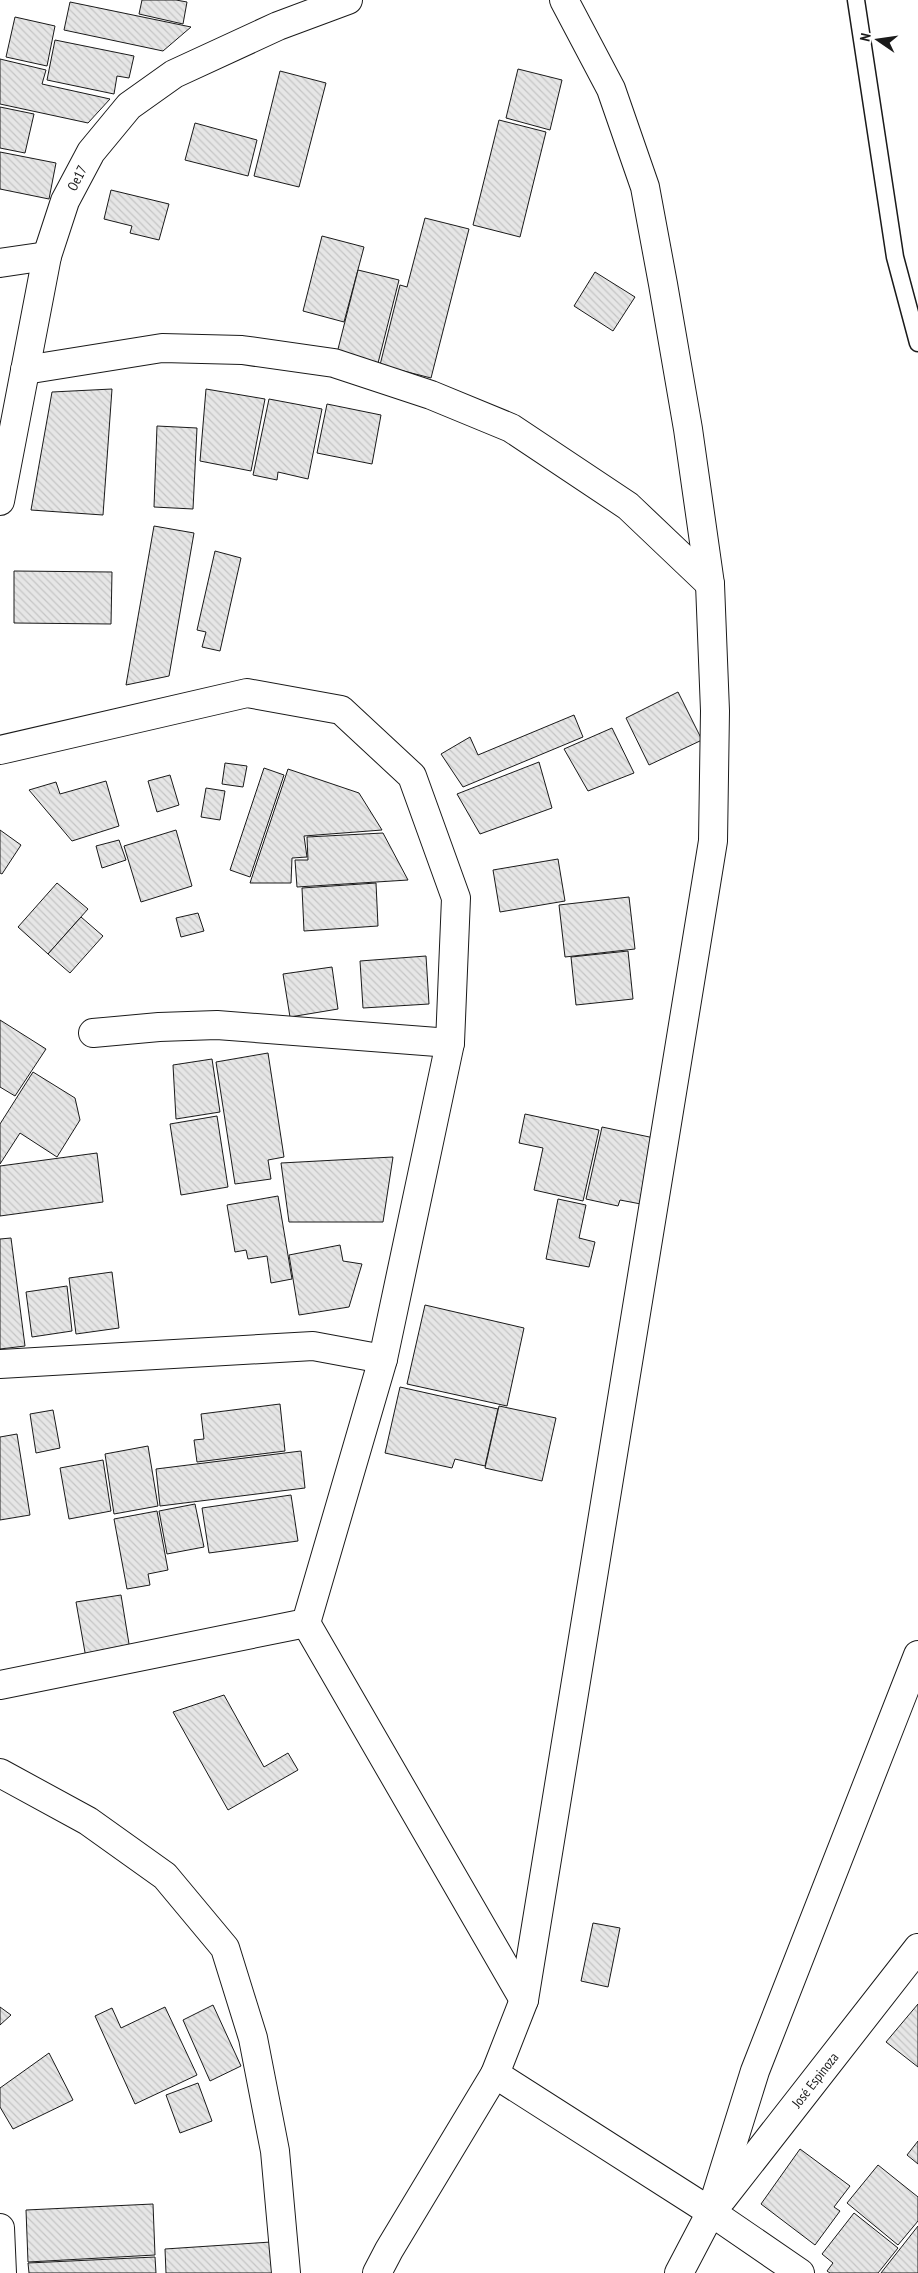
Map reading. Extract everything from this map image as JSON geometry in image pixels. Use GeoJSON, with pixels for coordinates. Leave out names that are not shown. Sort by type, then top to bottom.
{"type":"FeatureCollection","features":[{"type":"Feature","properties":{"kind":"street","name":"Oe17"},"geometry":{"type":"LineString","coordinates":[[0,502],[47,256],[65,202],[91,152],[129,106],[174,74],[278,26],[348,0]]}},
{"type":"Feature","properties":{"kind":"street"},"geometry":{"type":"LineString","coordinates":[[378,2273],[388,2250],[495,2074],[524,2000],[713,841],[715,710],[710,584],[688,429],[645,187],[610,89],[564,0]]}},
{"type":"Feature","properties":{"kind":"street"},"geometry":{"type":"LineString","coordinates":[[0,263],[47,256]]}},
{"type":"Feature","properties":{"kind":"street"},"geometry":{"type":"LineString","coordinates":[[25,370],[162,348],[242,350],[334,362],[431,395],[511,428],[628,506],[710,584]]}},
{"type":"Feature","properties":{"kind":"street"},"geometry":{"type":"LineString","coordinates":[[0,750],[247,692],[341,710],[412,776],[456,898],[450,1043],[383,1359],[306,1624],[524,2000]]}},
{"type":"Feature","properties":{"kind":"street"},"geometry":{"type":"LineString","coordinates":[[93,1033],[217,1025],[450,1043]]}},
{"type":"Feature","properties":{"kind":"street"},"geometry":{"type":"LineString","coordinates":[[0,1364],[313,1346],[383,1359]]}},
{"type":"Feature","properties":{"kind":"street"},"geometry":{"type":"LineString","coordinates":[[0,1686],[306,1624]]}},
{"type":"Feature","properties":{"kind":"street"},"geometry":{"type":"LineString","coordinates":[[679,2273],[711,2212],[755,2071],[918,1655]]}},
{"type":"Feature","properties":{"kind":"street"},"geometry":{"type":"LineString","coordinates":[[0,1773],[88,1821],[165,1876],[225,1948],[253,2038],[275,2151],[286,2273]]}},
{"type":"Feature","properties":{"kind":"street","name":"José Espinoza"},"geometry":{"type":"LineString","coordinates":[[711,2212],[918,1948]]}},
{"type":"Feature","properties":{"kind":"street"},"geometry":{"type":"LineString","coordinates":[[495,2074],[711,2212],[800,2273]]}},
{"type":"Feature","properties":{"kind":"street"},"geometry":{"type":"LineString","coordinates":[[0,2228],[2,2273]]}},
{"type":"Feature","properties":{"kind":"lane"},"geometry":{"type":"LineString","coordinates":[[856,0],[895,257],[918,343]]}},
{"type":"Feature","properties":{"kind":"building"},"geometry":{"type":"Polygon","coordinates":[[[142,0],[176,0],[187,2],[183,24],[139,14],[142,0]]]}},
{"type":"Feature","properties":{"kind":"building"},"geometry":{"type":"Polygon","coordinates":[[[70,2],[191,27],[163,51],[64,30],[70,2]]]}},
{"type":"Feature","properties":{"kind":"building"},"geometry":{"type":"Polygon","coordinates":[[[15,17],[55,26],[47,66],[6,57],[15,17]]]}},
{"type":"Feature","properties":{"kind":"building"},"geometry":{"type":"Polygon","coordinates":[[[55,40],[134,56],[129,78],[117,76],[114,94],[47,80],[55,40]]]}},
{"type":"Feature","properties":{"kind":"building"},"geometry":{"type":"Polygon","coordinates":[[[0,59],[46,70],[42,84],[110,99],[88,123],[0,104],[0,59]]]}},
{"type":"Feature","properties":{"kind":"building"},"geometry":{"type":"Polygon","coordinates":[[[518,69],[562,80],[550,130],[506,118],[518,69]]]}},
{"type":"Feature","properties":{"kind":"building"},"geometry":{"type":"Polygon","coordinates":[[[280,71],[326,83],[299,187],[254,176],[280,71]]]}},
{"type":"Feature","properties":{"kind":"building"},"geometry":{"type":"Polygon","coordinates":[[[0,107],[34,114],[25,153],[0,148],[0,107]]]}},
{"type":"Feature","properties":{"kind":"building"},"geometry":{"type":"Polygon","coordinates":[[[499,120],[546,132],[520,237],[473,225],[499,120]]]}},
{"type":"Feature","properties":{"kind":"building"},"geometry":{"type":"Polygon","coordinates":[[[195,123],[257,140],[248,176],[185,160],[195,123]]]}},
{"type":"Feature","properties":{"kind":"building"},"geometry":{"type":"Polygon","coordinates":[[[0,152],[56,163],[49,199],[0,189],[0,152]]]}},
{"type":"Feature","properties":{"kind":"building"},"geometry":{"type":"Polygon","coordinates":[[[111,190],[169,204],[159,240],[130,233],[132,226],[104,219],[111,190]]]}},
{"type":"Feature","properties":{"kind":"building"},"geometry":{"type":"Polygon","coordinates":[[[425,218],[469,229],[431,378],[380,365],[400,285],[407,287],[425,218]]]}},
{"type":"Feature","properties":{"kind":"building"},"geometry":{"type":"Polygon","coordinates":[[[322,236],[364,247],[344,322],[303,311],[322,236]]]}},
{"type":"Feature","properties":{"kind":"building"},"geometry":{"type":"Polygon","coordinates":[[[358,270],[399,280],[377,367],[336,357],[358,270]]]}},
{"type":"Feature","properties":{"kind":"building"},"geometry":{"type":"Polygon","coordinates":[[[595,272],[635,297],[613,331],[574,306],[595,272]]]}},
{"type":"Feature","properties":{"kind":"building"},"geometry":{"type":"Polygon","coordinates":[[[112,389],[103,515],[31,510],[52,392],[112,389]]]}},
{"type":"Feature","properties":{"kind":"building"},"geometry":{"type":"Polygon","coordinates":[[[206,389],[265,399],[251,471],[200,461],[206,389]]]}},
{"type":"Feature","properties":{"kind":"building"},"geometry":{"type":"Polygon","coordinates":[[[269,399],[322,409],[308,479],[278,472],[277,480],[253,475],[269,399]]]}},
{"type":"Feature","properties":{"kind":"building"},"geometry":{"type":"Polygon","coordinates":[[[327,404],[381,415],[372,464],[317,453],[327,404]]]}},
{"type":"Feature","properties":{"kind":"building"},"geometry":{"type":"Polygon","coordinates":[[[157,426],[197,428],[193,509],[154,507],[157,426]]]}},
{"type":"Feature","properties":{"kind":"building"},"geometry":{"type":"Polygon","coordinates":[[[154,526],[194,533],[169,676],[126,685],[154,526]]]}},
{"type":"Feature","properties":{"kind":"building"},"geometry":{"type":"Polygon","coordinates":[[[215,551],[241,558],[220,651],[202,647],[206,632],[197,630],[215,551]]]}},
{"type":"Feature","properties":{"kind":"building"},"geometry":{"type":"Polygon","coordinates":[[[14,571],[112,572],[111,624],[14,623],[14,571]]]}},
{"type":"Feature","properties":{"kind":"building"},"geometry":{"type":"Polygon","coordinates":[[[678,692],[702,740],[649,765],[626,718],[678,692]]]}},
{"type":"Feature","properties":{"kind":"building"},"geometry":{"type":"Polygon","coordinates":[[[574,715],[583,737],[463,787],[441,754],[470,737],[478,755],[574,715]]]}},
{"type":"Feature","properties":{"kind":"building"},"geometry":{"type":"Polygon","coordinates":[[[612,728],[634,773],[588,791],[564,749],[612,728]]]}},
{"type":"Feature","properties":{"kind":"building"},"geometry":{"type":"Polygon","coordinates":[[[539,762],[552,808],[480,834],[457,794],[539,762]]]}},
{"type":"Feature","properties":{"kind":"building"},"geometry":{"type":"Polygon","coordinates":[[[225,763],[247,766],[243,787],[222,784],[225,763]]]}},
{"type":"Feature","properties":{"kind":"building"},"geometry":{"type":"Polygon","coordinates":[[[264,768],[284,775],[250,877],[230,870],[264,768]]]}},
{"type":"Feature","properties":{"kind":"building"},"geometry":{"type":"Polygon","coordinates":[[[288,769],[359,793],[382,830],[304,836],[307,857],[292,858],[291,883],[250,883],[288,769]]]}},
{"type":"Feature","properties":{"kind":"building"},"geometry":{"type":"Polygon","coordinates":[[[170,775],[179,805],[157,812],[148,781],[170,775]]]}},
{"type":"Feature","properties":{"kind":"building"},"geometry":{"type":"Polygon","coordinates":[[[106,781],[119,826],[72,841],[29,790],[56,782],[60,794],[106,781]]]}},
{"type":"Feature","properties":{"kind":"building"},"geometry":{"type":"Polygon","coordinates":[[[206,788],[225,791],[220,820],[201,817],[206,788]]]}},
{"type":"Feature","properties":{"kind":"building"},"geometry":{"type":"Polygon","coordinates":[[[0,830],[21,845],[2,874],[0,873],[0,830]]]}},
{"type":"Feature","properties":{"kind":"building"},"geometry":{"type":"Polygon","coordinates":[[[176,830],[192,886],[141,902],[124,846],[176,830]]]}},
{"type":"Feature","properties":{"kind":"building"},"geometry":{"type":"Polygon","coordinates":[[[383,833],[408,880],[297,887],[295,860],[308,860],[307,837],[383,833]]]}},
{"type":"Feature","properties":{"kind":"building"},"geometry":{"type":"Polygon","coordinates":[[[119,840],[126,860],[102,868],[96,846],[119,840]]]}},
{"type":"Feature","properties":{"kind":"building"},"geometry":{"type":"Polygon","coordinates":[[[558,859],[565,901],[500,912],[493,870],[558,859]]]}},
{"type":"Feature","properties":{"kind":"building"},"geometry":{"type":"Polygon","coordinates":[[[57,883],[88,909],[48,954],[18,927],[57,883]]]}},
{"type":"Feature","properties":{"kind":"building"},"geometry":{"type":"Polygon","coordinates":[[[376,883],[378,926],[304,931],[302,888],[376,883]]]}},
{"type":"Feature","properties":{"kind":"building"},"geometry":{"type":"Polygon","coordinates":[[[629,897],[635,949],[565,957],[559,905],[629,897]]]}},
{"type":"Feature","properties":{"kind":"building"},"geometry":{"type":"Polygon","coordinates":[[[198,913],[204,931],[181,937],[176,918],[198,913]]]}},
{"type":"Feature","properties":{"kind":"building"},"geometry":{"type":"Polygon","coordinates":[[[81,917],[103,936],[70,973],[48,954],[81,917]]]}},
{"type":"Feature","properties":{"kind":"building"},"geometry":{"type":"Polygon","coordinates":[[[628,951],[633,999],[576,1005],[571,957],[628,951]]]}},
{"type":"Feature","properties":{"kind":"building"},"geometry":{"type":"Polygon","coordinates":[[[426,956],[429,1004],[363,1008],[360,961],[426,956]]]}},
{"type":"Feature","properties":{"kind":"building"},"geometry":{"type":"Polygon","coordinates":[[[332,967],[338,1009],[290,1017],[283,974],[332,967]]]}},
{"type":"Feature","properties":{"kind":"building"},"geometry":{"type":"Polygon","coordinates":[[[0,1020],[46,1049],[15,1096],[0,1087],[0,1020]]]}},
{"type":"Feature","properties":{"kind":"building"},"geometry":{"type":"Polygon","coordinates":[[[268,1053],[284,1157],[268,1160],[271,1179],[235,1184],[216,1062],[268,1053]]]}},
{"type":"Feature","properties":{"kind":"building"},"geometry":{"type":"Polygon","coordinates":[[[212,1059],[220,1112],[176,1119],[173,1065],[212,1059]]]}},
{"type":"Feature","properties":{"kind":"building"},"geometry":{"type":"Polygon","coordinates":[[[33,1072],[75,1098],[80,1120],[57,1157],[20,1133],[0,1164],[0,1124],[33,1072]]]}},
{"type":"Feature","properties":{"kind":"building"},"geometry":{"type":"Polygon","coordinates":[[[525,1114],[599,1130],[583,1201],[534,1190],[543,1148],[519,1143],[525,1114]]]}},
{"type":"Feature","properties":{"kind":"building"},"geometry":{"type":"Polygon","coordinates":[[[217,1116],[228,1187],[181,1195],[170,1124],[217,1116]]]}},
{"type":"Feature","properties":{"kind":"building"},"geometry":{"type":"Polygon","coordinates":[[[602,1127],[659,1139],[646,1205],[620,1200],[618,1206],[586,1199],[602,1127]]]}},
{"type":"Feature","properties":{"kind":"building"},"geometry":{"type":"Polygon","coordinates":[[[97,1153],[103,1202],[0,1216],[0,1166],[97,1153]]]}},
{"type":"Feature","properties":{"kind":"building"},"geometry":{"type":"Polygon","coordinates":[[[393,1157],[383,1222],[289,1222],[281,1163],[393,1157]]]}},
{"type":"Feature","properties":{"kind":"building"},"geometry":{"type":"Polygon","coordinates":[[[278,1196],[292,1279],[271,1283],[267,1256],[248,1259],[246,1250],[235,1252],[227,1205],[278,1196]]]}},
{"type":"Feature","properties":{"kind":"building"},"geometry":{"type":"Polygon","coordinates":[[[558,1199],[586,1205],[579,1238],[595,1242],[589,1267],[546,1259],[558,1199]]]}},
{"type":"Feature","properties":{"kind":"building"},"geometry":{"type":"Polygon","coordinates":[[[11,1238],[25,1346],[0,1349],[0,1239],[11,1238]]]}},
{"type":"Feature","properties":{"kind":"building"},"geometry":{"type":"Polygon","coordinates":[[[340,1245],[343,1261],[362,1264],[349,1307],[299,1315],[289,1255],[340,1245]]]}},
{"type":"Feature","properties":{"kind":"building"},"geometry":{"type":"Polygon","coordinates":[[[112,1272],[119,1328],[76,1334],[69,1278],[112,1272]]]}},
{"type":"Feature","properties":{"kind":"building"},"geometry":{"type":"Polygon","coordinates":[[[67,1286],[72,1331],[32,1337],[26,1292],[67,1286]]]}},
{"type":"Feature","properties":{"kind":"building"},"geometry":{"type":"Polygon","coordinates":[[[425,1305],[524,1328],[507,1406],[407,1384],[425,1305]]]}},
{"type":"Feature","properties":{"kind":"building"},"geometry":{"type":"Polygon","coordinates":[[[400,1387],[498,1409],[485,1466],[455,1459],[452,1468],[385,1453],[400,1387]]]}},
{"type":"Feature","properties":{"kind":"building"},"geometry":{"type":"Polygon","coordinates":[[[280,1404],[285,1451],[197,1462],[194,1440],[204,1439],[201,1414],[280,1404]]]}},
{"type":"Feature","properties":{"kind":"building"},"geometry":{"type":"Polygon","coordinates":[[[499,1406],[556,1418],[542,1481],[485,1468],[499,1406]]]}},
{"type":"Feature","properties":{"kind":"building"},"geometry":{"type":"Polygon","coordinates":[[[53,1410],[60,1448],[36,1453],[30,1414],[53,1410]]]}},
{"type":"Feature","properties":{"kind":"building"},"geometry":{"type":"Polygon","coordinates":[[[17,1434],[30,1515],[0,1520],[0,1437],[17,1434]]]}},
{"type":"Feature","properties":{"kind":"building"},"geometry":{"type":"Polygon","coordinates":[[[148,1446],[158,1506],[114,1514],[105,1454],[148,1446]]]}},
{"type":"Feature","properties":{"kind":"building"},"geometry":{"type":"Polygon","coordinates":[[[301,1451],[305,1488],[160,1506],[156,1469],[301,1451]]]}},
{"type":"Feature","properties":{"kind":"building"},"geometry":{"type":"Polygon","coordinates":[[[103,1460],[111,1511],[69,1519],[60,1468],[103,1460]]]}},
{"type":"Feature","properties":{"kind":"building"},"geometry":{"type":"Polygon","coordinates":[[[291,1495],[298,1541],[209,1553],[202,1508],[291,1495]]]}},
{"type":"Feature","properties":{"kind":"building"},"geometry":{"type":"Polygon","coordinates":[[[195,1504],[204,1547],[167,1554],[159,1511],[195,1504]]]}},
{"type":"Feature","properties":{"kind":"building"},"geometry":{"type":"Polygon","coordinates":[[[157,1511],[168,1570],[148,1574],[150,1585],[127,1589],[114,1519],[157,1511]]]}},
{"type":"Feature","properties":{"kind":"building"},"geometry":{"type":"Polygon","coordinates":[[[121,1595],[130,1650],[86,1658],[76,1602],[121,1595]]]}},
{"type":"Feature","properties":{"kind":"building"},"geometry":{"type":"Polygon","coordinates":[[[224,1695],[264,1767],[288,1753],[298,1770],[228,1810],[173,1712],[224,1695]]]}},
{"type":"Feature","properties":{"kind":"building"},"geometry":{"type":"Polygon","coordinates":[[[593,1923],[620,1928],[608,1987],[581,1981],[593,1923]]]}},
{"type":"Feature","properties":{"kind":"building"},"geometry":{"type":"Polygon","coordinates":[[[918,2004],[918,2067],[886,2042],[918,2004]]]}},
{"type":"Feature","properties":{"kind":"building"},"geometry":{"type":"Polygon","coordinates":[[[213,2005],[241,2066],[210,2081],[183,2020],[213,2005]]]}},
{"type":"Feature","properties":{"kind":"building"},"geometry":{"type":"Polygon","coordinates":[[[0,2007],[11,2015],[0,2025],[0,2007]]]}},
{"type":"Feature","properties":{"kind":"building"},"geometry":{"type":"Polygon","coordinates":[[[165,2007],[197,2075],[135,2104],[95,2016],[112,2008],[121,2028],[165,2007]]]}},
{"type":"Feature","properties":{"kind":"building"},"geometry":{"type":"Polygon","coordinates":[[[49,2053],[73,2100],[13,2129],[0,2107],[0,2088],[49,2053]]]}},
{"type":"Feature","properties":{"kind":"building"},"geometry":{"type":"Polygon","coordinates":[[[198,2083],[212,2121],[180,2133],[166,2095],[198,2083]]]}},
{"type":"Feature","properties":{"kind":"building"},"geometry":{"type":"Polygon","coordinates":[[[918,2141],[918,2164],[907,2155],[918,2141]]]}},
{"type":"Feature","properties":{"kind":"building"},"geometry":{"type":"Polygon","coordinates":[[[800,2149],[850,2186],[834,2207],[840,2211],[815,2245],[761,2204],[800,2149]]]}},
{"type":"Feature","properties":{"kind":"building"},"geometry":{"type":"Polygon","coordinates":[[[878,2165],[918,2197],[918,2221],[898,2245],[847,2203],[878,2165]]]}},
{"type":"Feature","properties":{"kind":"building"},"geometry":{"type":"Polygon","coordinates":[[[153,2204],[155,2255],[28,2262],[26,2210],[153,2204]]]}},
{"type":"Feature","properties":{"kind":"building"},"geometry":{"type":"Polygon","coordinates":[[[854,2213],[898,2248],[878,2273],[830,2273],[827,2271],[833,2263],[822,2254],[854,2213]]]}},
{"type":"Feature","properties":{"kind":"building"},"geometry":{"type":"Polygon","coordinates":[[[918,2226],[918,2273],[881,2273],[918,2226]]]}},
{"type":"Feature","properties":{"kind":"building"},"geometry":{"type":"Polygon","coordinates":[[[271,2242],[273,2273],[166,2273],[165,2249],[271,2242]]]}},
{"type":"Feature","properties":{"kind":"building"},"geometry":{"type":"Polygon","coordinates":[[[155,2257],[156,2273],[29,2273],[28,2263],[155,2257]]]}}]}
